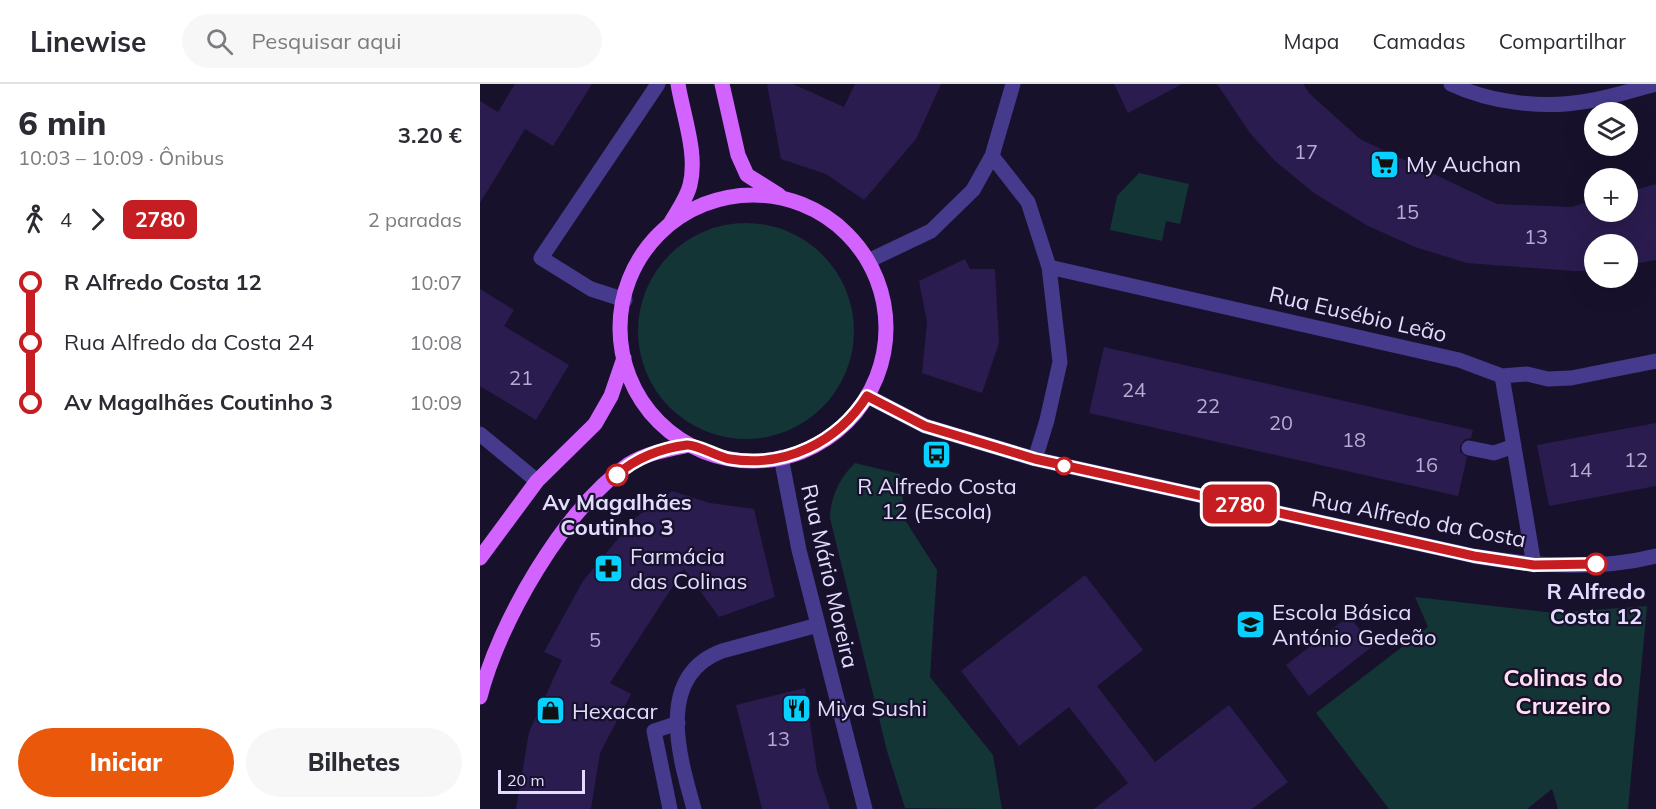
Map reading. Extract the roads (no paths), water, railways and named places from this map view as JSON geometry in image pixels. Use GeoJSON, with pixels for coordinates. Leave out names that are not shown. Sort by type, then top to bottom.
{"type":"FeatureCollection","features":[{"type":"Feature","properties":{"kind":"main road"},"geometry":{"type":"LineString","coordinates":[[669,225],[700,205],[724,197],[750,194],[781,197],[812,207],[838,225],[862,250],[878,281],[886,315],[885,350],[867,396],[856,412],[831,436],[800,453],[766,460],[731,459],[689,445],[663,429],[648,415],[630,383],[624,357],[621,321],[627,285],[644,252],[669,225],[686,198],[691,184],[692,162],[678,84]]}},
{"type":"Feature","properties":{"kind":"main road"},"geometry":{"type":"LineString","coordinates":[[722,84],[738,155],[747,175],[781,197]]}},
{"type":"Feature","properties":{"kind":"main road"},"geometry":{"type":"LineString","coordinates":[[480,558],[537,481],[595,424],[611,396],[624,357]]}},
{"type":"Feature","properties":{"kind":"main road"},"geometry":{"type":"LineString","coordinates":[[480,697],[508,623],[540,565],[591,499],[629,464],[653,453],[689,445]]}},
{"type":"Feature","properties":{"kind":"street"},"geometry":{"type":"LineString","coordinates":[[625,300],[591,289],[541,258],[658,84]]}},
{"type":"Feature","properties":{"kind":"street"},"geometry":{"type":"LineString","coordinates":[[868,261],[931,231],[973,190],[992,156],[1013,84]]}},
{"type":"Feature","properties":{"kind":"street"},"geometry":{"type":"LineString","coordinates":[[1451,84],[1488,96],[1544,104],[1587,102],[1656,84]]}},
{"type":"Feature","properties":{"kind":"street"},"geometry":{"type":"LineString","coordinates":[[992,156],[1028,202],[1049,267],[1060,362],[1047,420],[1035,459]]}},
{"type":"Feature","properties":{"kind":"street","name":"Rua Eusébio Leão"},"geometry":{"type":"LineString","coordinates":[[1049,267],[1459,360],[1502,376],[1527,374],[1548,379],[1571,378],[1656,361]]}},
{"type":"Feature","properties":{"kind":"street"},"geometry":{"type":"LineString","coordinates":[[1502,376],[1534,565]]}},
{"type":"Feature","properties":{"kind":"street","name":"Rua Alfredo da Costa"},"geometry":{"type":"LineString","coordinates":[[867,396],[925,426],[1035,459],[1474,556],[1534,565],[1611,563],[1656,556]]}},
{"type":"Feature","properties":{"kind":"street"},"geometry":{"type":"LineString","coordinates":[[480,434],[537,481]]}},
{"type":"Feature","properties":{"kind":"street"},"geometry":{"type":"LineString","coordinates":[[1469,448],[1494,453],[1514,446]]}},
{"type":"Feature","properties":{"kind":"street","name":"Rua Mário Moreira"},"geometry":{"type":"LineString","coordinates":[[782,457],[793,521],[866,809]]}},
{"type":"Feature","properties":{"kind":"street"},"geometry":{"type":"LineString","coordinates":[[694,809],[685,778],[678,723],[679,696],[685,680],[694,667],[708,657],[818,625]]}},
{"type":"Feature","properties":{"kind":"street"},"geometry":{"type":"LineString","coordinates":[[670,809],[654,731],[678,723]]}},
{"type":"Feature","properties":{"kind":"place","name":"My Auchan"},"geometry":{"type":"Point","coordinates":[1385,164]}},
{"type":"Feature","properties":{"kind":"place","name":"R Alfredo Costa 12 (Escola)"},"geometry":{"type":"Point","coordinates":[937,454]}},
{"type":"Feature","properties":{"kind":"place","name":"Av Magalhães Coutinho 3"},"geometry":{"type":"Point","coordinates":[617,475]}},
{"type":"Feature","properties":{"kind":"place","name":"R Alfredo Costa 12"},"geometry":{"type":"Point","coordinates":[1596,564]}},
{"type":"Feature","properties":{"kind":"place","name":"Farmácia das Colinas"},"geometry":{"type":"Point","coordinates":[609,569]}},
{"type":"Feature","properties":{"kind":"place","name":"Escola Básica António Gedeão"},"geometry":{"type":"Point","coordinates":[1251,625]}},
{"type":"Feature","properties":{"kind":"place","name":"Miya Sushi"},"geometry":{"type":"Point","coordinates":[796,708]}},
{"type":"Feature","properties":{"kind":"place","name":"Hexacar"},"geometry":{"type":"Point","coordinates":[551,711]}},
{"type":"Feature","properties":{"kind":"district","name":"Colinas do Cruzeiro"},"geometry":{"type":"Point","coordinates":[1563,691]}}]}
